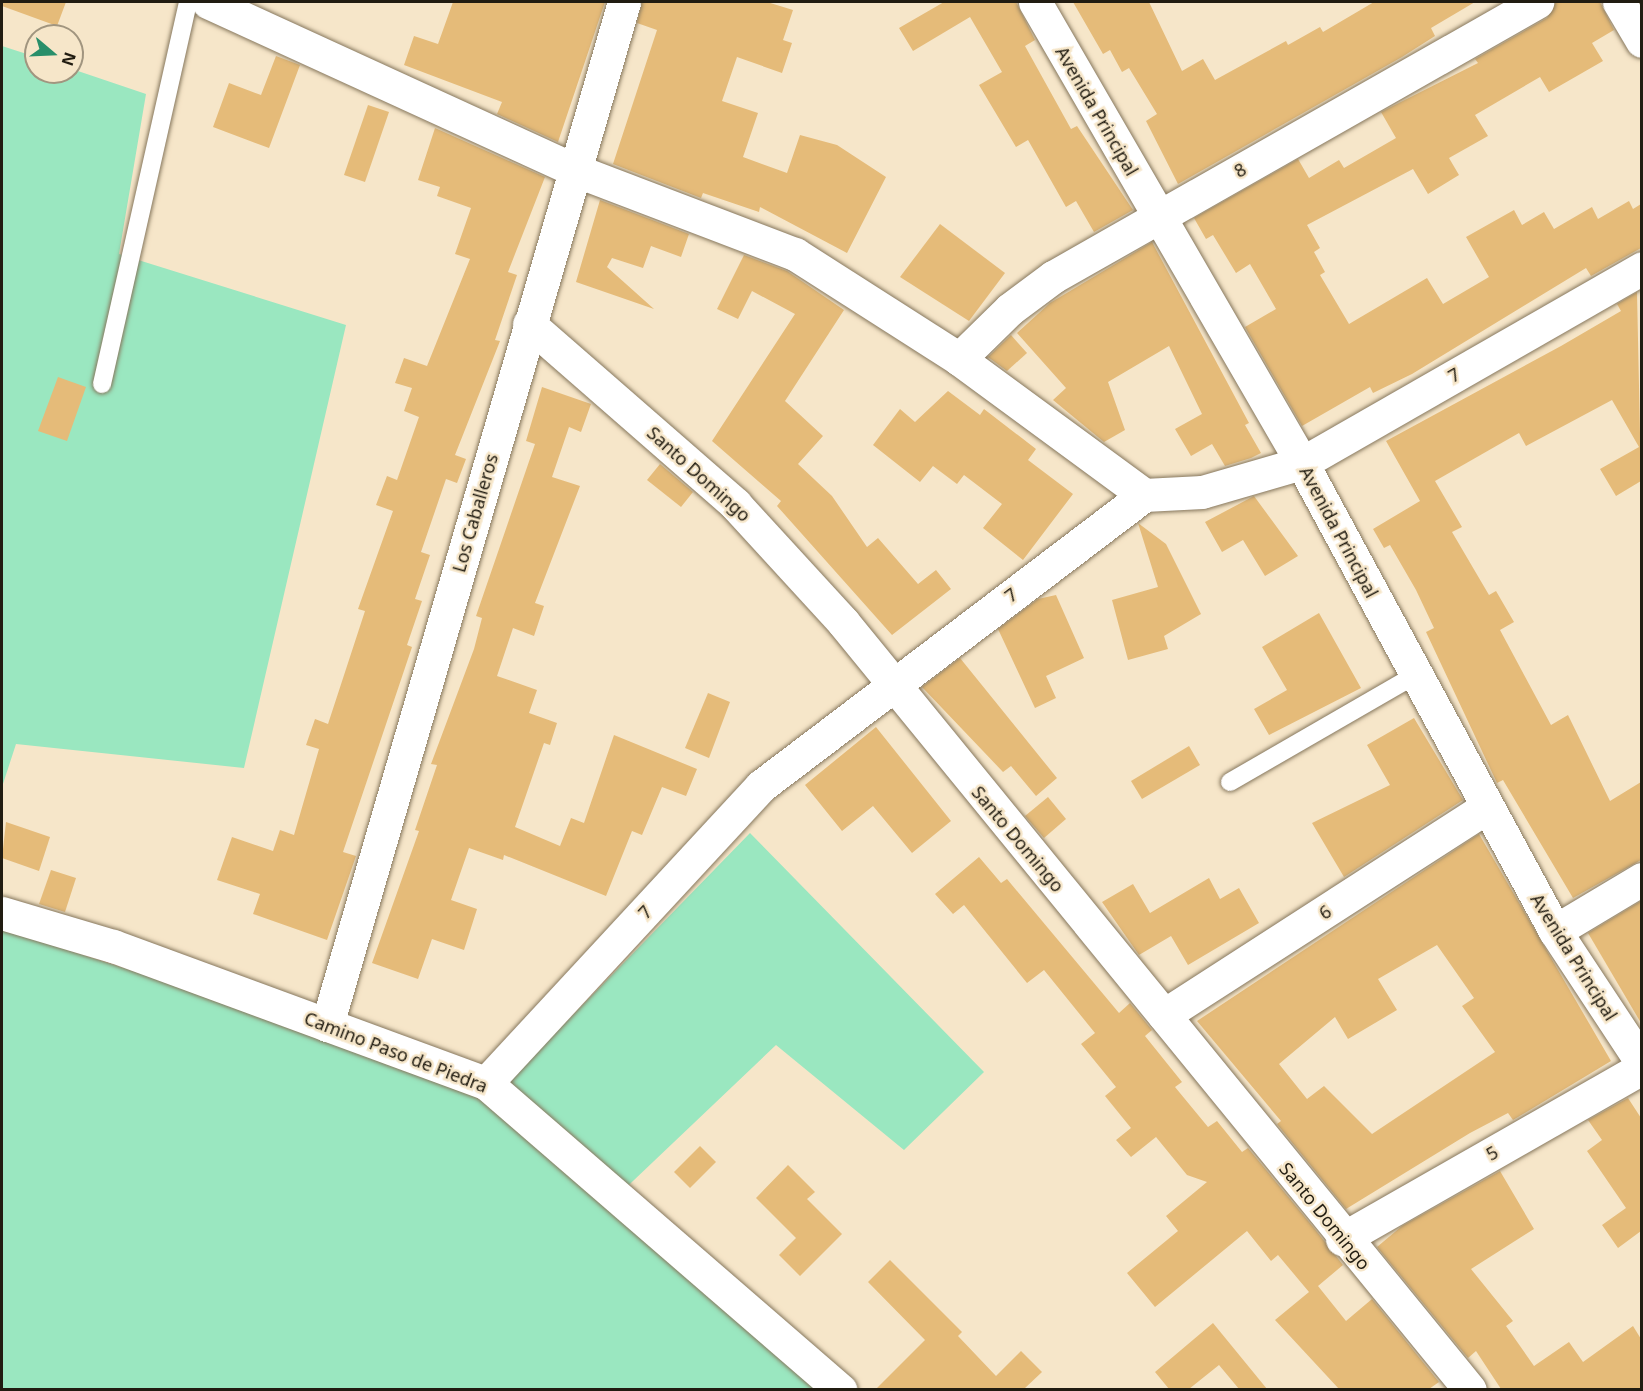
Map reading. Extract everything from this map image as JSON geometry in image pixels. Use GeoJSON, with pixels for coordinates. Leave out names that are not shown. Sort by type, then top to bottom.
{"type":"FeatureCollection","features":[{"type":"Feature","properties":{"kind":"street"},"geometry":{"type":"LineString","coordinates":[[208,2],[572,169],[795,254],[959,359],[1144,495]]}},
{"type":"Feature","properties":{"kind":"street","name":"Los Caballeros"},"geometry":{"type":"LineString","coordinates":[[327,1025],[530,324],[572,169],[624,2]]}},
{"type":"Feature","properties":{"kind":"street","name":"Avenida Principal"},"geometry":{"type":"LineString","coordinates":[[1035,2],[1302,463],[1485,808],[1555,931],[1641,1065]]}},
{"type":"Feature","properties":{"kind":"street","name":"8"},"geometry":{"type":"LineString","coordinates":[[959,359],[1010,309],[1053,277],[1537,2]]}},
{"type":"Feature","properties":{"kind":"street"},"geometry":{"type":"LineString","coordinates":[[1619,2],[1641,41]]}},
{"type":"Feature","properties":{"kind":"street","name":"7"},"geometry":{"type":"LineString","coordinates":[[486,1083],[761,786],[1144,495],[1202,492],[1302,463],[1641,268]]}},
{"type":"Feature","properties":{"kind":"street","name":"Santo Domingo"},"geometry":{"type":"LineString","coordinates":[[530,324],[735,504],[843,622],[891,686],[1164,1015],[1342,1239],[1470,1389]]}},
{"type":"Feature","properties":{"kind":"street","name":"6"},"geometry":{"type":"LineString","coordinates":[[1164,1015],[1485,808]]}},
{"type":"Feature","properties":{"kind":"street"},"geometry":{"type":"LineString","coordinates":[[1555,931],[1641,879]]}},
{"type":"Feature","properties":{"kind":"street","name":"Camino Paso de Piedra"},"geometry":{"type":"LineString","coordinates":[[2,913],[113,946],[486,1083],[840,1389]]}},
{"type":"Feature","properties":{"kind":"street","name":"5"},"geometry":{"type":"LineString","coordinates":[[1342,1239],[1641,1065]]}},
{"type":"Feature","properties":{"kind":"lane"},"geometry":{"type":"LineString","coordinates":[[102,384],[188,2]]}},
{"type":"Feature","properties":{"kind":"lane"},"geometry":{"type":"LineString","coordinates":[[1230,782],[1415,675]]}},
{"type":"Feature","properties":{"kind":"green space"},"geometry":{"type":"Polygon","coordinates":[[[2,46],[24,53],[24,84],[84,84],[84,73],[146,94],[119,254],[346,325],[244,768],[16,744],[2,787],[2,46]]]}},
{"type":"Feature","properties":{"kind":"green space"},"geometry":{"type":"Polygon","coordinates":[[[750,833],[984,1072],[904,1150],[776,1045],[613,1200],[815,1389],[2,1389],[2,929],[501,1089],[750,833]]]}},
{"type":"Feature","properties":{"kind":"building"},"geometry":{"type":"Polygon","coordinates":[[[2,2],[66,2],[58,24],[52,24],[2,6],[2,2]]]}},
{"type":"Feature","properties":{"kind":"building"},"geometry":{"type":"Polygon","coordinates":[[[453,2],[605,2],[558,142],[497,114],[502,102],[404,65],[414,36],[438,44],[453,2]]]}},
{"type":"Feature","properties":{"kind":"building"},"geometry":{"type":"Polygon","coordinates":[[[642,2],[767,2],[793,10],[783,40],[792,43],[782,73],[737,57],[722,101],[758,113],[743,157],[787,173],[800,135],[837,145],[886,177],[847,253],[760,207],[759,212],[703,193],[701,198],[613,164],[657,30],[637,23],[642,2]]]}},
{"type":"Feature","properties":{"kind":"building"},"geometry":{"type":"Polygon","coordinates":[[[944,2],[1016,2],[1035,40],[1025,46],[1071,129],[1077,126],[1133,210],[1094,232],[1076,201],[1066,207],[1028,140],[1016,147],[979,85],[1002,72],[970,17],[913,51],[899,28],[944,2]]]}},
{"type":"Feature","properties":{"kind":"building"},"geometry":{"type":"Polygon","coordinates":[[[1073,2],[1149,2],[1182,71],[1203,59],[1215,80],[1286,41],[1288,45],[1320,27],[1323,32],[1374,2],[1475,2],[1431,28],[1435,36],[1402,57],[1178,184],[1146,121],[1157,114],[1129,68],[1122,72],[1110,50],[1103,54],[1073,2]]]}},
{"type":"Feature","properties":{"kind":"building"},"geometry":{"type":"Polygon","coordinates":[[[1556,2],[1600,2],[1614,30],[1592,43],[1603,61],[1549,92],[1540,77],[1475,115],[1488,136],[1449,158],[1459,175],[1428,194],[1413,169],[1307,225],[1320,248],[1314,252],[1325,272],[1320,275],[1349,324],[1427,278],[1443,304],[1489,277],[1466,237],[1514,210],[1522,225],[1544,212],[1554,229],[1592,207],[1598,219],[1629,201],[1633,209],[1641,204],[1641,248],[1591,276],[1586,268],[1412,374],[1373,393],[1370,387],[1302,426],[1245,327],[1276,309],[1250,264],[1236,273],[1213,235],[1206,239],[1194,218],[1298,159],[1309,178],[1339,160],[1344,168],[1396,138],[1381,112],[1478,63],[1475,59],[1547,18],[1556,2]]]}},
{"type":"Feature","properties":{"kind":"building"},"geometry":{"type":"Polygon","coordinates":[[[276,56],[300,65],[269,148],[213,127],[229,83],[261,95],[276,56]]]}},
{"type":"Feature","properties":{"kind":"building"},"geometry":{"type":"Polygon","coordinates":[[[368,105],[389,112],[365,182],[344,175],[368,105]]]}},
{"type":"Feature","properties":{"kind":"building"},"geometry":{"type":"Polygon","coordinates":[[[435,128],[545,177],[508,272],[517,275],[495,340],[500,341],[455,455],[466,459],[457,483],[446,479],[421,552],[430,555],[415,599],[422,601],[407,645],[412,647],[343,852],[356,856],[327,940],[253,914],[260,894],[217,880],[232,837],[273,851],[280,830],[294,835],[319,749],[306,745],[315,719],[328,724],[365,611],[358,609],[393,511],[376,505],[387,476],[397,480],[419,417],[404,411],[412,388],[395,383],[404,358],[427,366],[470,259],[455,254],[471,208],[437,196],[440,187],[418,180],[435,128]]]}},
{"type":"Feature","properties":{"kind":"building"},"geometry":{"type":"Polygon","coordinates":[[[600,200],[689,234],[681,257],[651,246],[643,268],[612,258],[607,267],[654,309],[576,282],[600,200]]]}},
{"type":"Feature","properties":{"kind":"building"},"geometry":{"type":"Polygon","coordinates":[[[940,224],[1005,273],[969,321],[900,277],[940,224]]]}},
{"type":"Feature","properties":{"kind":"building"},"geometry":{"type":"Polygon","coordinates":[[[1152,242],[1249,423],[1245,425],[1261,453],[1251,458],[1225,466],[1212,444],[1191,456],[1175,429],[1202,414],[1169,346],[1108,382],[1125,430],[1104,442],[1053,400],[1066,388],[1017,333],[1050,303],[1152,242]]]}},
{"type":"Feature","properties":{"kind":"building"},"geometry":{"type":"Polygon","coordinates":[[[744,255],[787,271],[844,310],[785,401],[823,436],[798,464],[832,496],[867,547],[878,538],[918,584],[936,570],[951,589],[892,635],[777,506],[781,501],[712,441],[795,314],[752,291],[738,319],[717,309],[744,255]]]}},
{"type":"Feature","properties":{"kind":"building"},"geometry":{"type":"Polygon","coordinates":[[[1637,292],[1641,481],[1616,496],[1600,469],[1639,447],[1612,400],[1526,446],[1519,433],[1435,481],[1462,527],[1452,532],[1489,595],[1496,591],[1514,622],[1500,630],[1551,725],[1568,715],[1610,801],[1641,782],[1641,860],[1573,898],[1503,780],[1497,783],[1426,632],[1434,628],[1416,590],[1390,545],[1384,548],[1373,529],[1420,501],[1386,441],[1621,311],[1617,304],[1637,292]]]}},
{"type":"Feature","properties":{"kind":"building"},"geometry":{"type":"Polygon","coordinates":[[[1011,335],[1027,353],[1007,371],[988,357],[1011,335]]]}},
{"type":"Feature","properties":{"kind":"building"},"geometry":{"type":"Polygon","coordinates":[[[58,377],[86,387],[67,441],[38,431],[58,377]]]}},
{"type":"Feature","properties":{"kind":"building"},"geometry":{"type":"Polygon","coordinates":[[[542,387],[591,404],[581,432],[569,427],[552,477],[580,486],[535,603],[544,606],[534,636],[513,628],[497,676],[537,690],[529,713],[557,723],[550,745],[544,743],[515,827],[560,846],[571,818],[584,823],[614,735],[697,769],[686,796],[662,787],[642,835],[632,831],[606,896],[504,855],[503,860],[469,848],[451,900],[477,909],[464,950],[432,939],[418,979],[372,963],[419,831],[415,830],[437,765],[431,764],[474,649],[482,618],[476,616],[535,444],[526,441],[542,387]]]}},
{"type":"Feature","properties":{"kind":"building"},"geometry":{"type":"Polygon","coordinates":[[[948,391],[980,415],[984,409],[1036,449],[1028,460],[1073,494],[1023,560],[983,528],[1002,504],[964,475],[957,484],[933,466],[920,482],[873,445],[900,409],[915,422],[948,391]]]}},
{"type":"Feature","properties":{"kind":"building"},"geometry":{"type":"Polygon","coordinates":[[[660,464],[693,492],[681,507],[647,480],[660,464]]]}},
{"type":"Feature","properties":{"kind":"building"},"geometry":{"type":"Polygon","coordinates":[[[1254,496],[1298,556],[1265,576],[1243,540],[1222,552],[1205,522],[1254,496]]]}},
{"type":"Feature","properties":{"kind":"building"},"geometry":{"type":"Polygon","coordinates":[[[1138,523],[1166,544],[1201,614],[1164,636],[1168,649],[1128,660],[1112,600],[1158,587],[1138,523]]]}},
{"type":"Feature","properties":{"kind":"building"},"geometry":{"type":"Polygon","coordinates":[[[1056,595],[1084,658],[1046,676],[1056,698],[1035,708],[998,629],[1038,599],[1056,595]]]}},
{"type":"Feature","properties":{"kind":"building"},"geometry":{"type":"Polygon","coordinates":[[[1319,613],[1361,688],[1269,735],[1254,709],[1287,690],[1262,647],[1319,613]]]}},
{"type":"Feature","properties":{"kind":"building"},"geometry":{"type":"Polygon","coordinates":[[[960,658],[1057,778],[1036,796],[1011,766],[1003,772],[922,687],[960,658]]]}},
{"type":"Feature","properties":{"kind":"building"},"geometry":{"type":"Polygon","coordinates":[[[708,693],[730,702],[709,758],[685,748],[708,693]]]}},
{"type":"Feature","properties":{"kind":"building"},"geometry":{"type":"Polygon","coordinates":[[[1414,718],[1463,800],[1344,877],[1312,823],[1390,785],[1367,745],[1414,718]]]}},
{"type":"Feature","properties":{"kind":"building"},"geometry":{"type":"Polygon","coordinates":[[[876,727],[951,821],[912,853],[873,806],[842,831],[805,785],[876,727]]]}},
{"type":"Feature","properties":{"kind":"building"},"geometry":{"type":"Polygon","coordinates":[[[1189,746],[1200,765],[1142,799],[1131,781],[1189,746]]]}},
{"type":"Feature","properties":{"kind":"building"},"geometry":{"type":"Polygon","coordinates":[[[1048,797],[1066,819],[1044,838],[1025,816],[1048,797]]]}},
{"type":"Feature","properties":{"kind":"building"},"geometry":{"type":"Polygon","coordinates":[[[6,822],[50,837],[39,871],[2,858],[6,822]]]}},
{"type":"Feature","properties":{"kind":"building"},"geometry":{"type":"Polygon","coordinates":[[[1479,834],[1611,1061],[1513,1120],[1508,1113],[1470,1133],[1346,1209],[1277,1124],[1281,1121],[1197,1021],[1479,834]],[[1437,945],[1378,979],[1397,1010],[1348,1039],[1335,1017],[1279,1064],[1307,1099],[1324,1086],[1372,1134],[1495,1052],[1462,1006],[1474,998],[1437,945]]]}},
{"type":"Feature","properties":{"kind":"building"},"geometry":{"type":"Polygon","coordinates":[[[979,857],[1001,883],[1007,879],[1119,1013],[1130,1003],[1152,1030],[1145,1036],[1182,1082],[1175,1087],[1208,1127],[1217,1121],[1242,1152],[1248,1148],[1314,1228],[1343,1265],[1318,1286],[1346,1321],[1372,1299],[1439,1382],[1429,1389],[1339,1389],[1275,1320],[1309,1292],[1278,1255],[1271,1261],[1247,1231],[1155,1307],[1127,1273],[1178,1231],[1166,1216],[1207,1182],[1187,1175],[1156,1137],[1131,1157],[1116,1140],[1131,1128],[1105,1096],[1116,1087],[1081,1044],[1095,1033],[1044,970],[1027,983],[964,905],[953,914],[935,894],[979,857]]]}},
{"type":"Feature","properties":{"kind":"building"},"geometry":{"type":"Polygon","coordinates":[[[51,870],[76,878],[65,912],[39,904],[51,870]]]}},
{"type":"Feature","properties":{"kind":"building"},"geometry":{"type":"Polygon","coordinates":[[[1209,878],[1220,899],[1239,888],[1259,923],[1188,965],[1171,936],[1139,955],[1102,902],[1133,884],[1150,913],[1209,878]]]}},
{"type":"Feature","properties":{"kind":"building"},"geometry":{"type":"Polygon","coordinates":[[[1641,901],[1641,1023],[1588,933],[1641,901]]]}},
{"type":"Feature","properties":{"kind":"building"},"geometry":{"type":"Polygon","coordinates":[[[1628,1098],[1641,1118],[1641,1231],[1618,1248],[1602,1225],[1626,1208],[1587,1151],[1602,1140],[1588,1120],[1628,1098]]]}},
{"type":"Feature","properties":{"kind":"building"},"geometry":{"type":"Polygon","coordinates":[[[700,1146],[716,1162],[690,1188],[674,1172],[700,1146]]]}},
{"type":"Feature","properties":{"kind":"building"},"geometry":{"type":"Polygon","coordinates":[[[788,1165],[815,1192],[807,1199],[842,1234],[800,1276],[779,1255],[796,1238],[756,1198],[788,1165]]]}},
{"type":"Feature","properties":{"kind":"building"},"geometry":{"type":"Polygon","coordinates":[[[1500,1171],[1534,1229],[1471,1269],[1513,1321],[1506,1326],[1534,1366],[1569,1342],[1583,1362],[1633,1326],[1641,1339],[1641,1389],[1501,1389],[1476,1351],[1468,1358],[1377,1247],[1402,1226],[1500,1171]]]}},
{"type":"Feature","properties":{"kind":"building"},"geometry":{"type":"Polygon","coordinates":[[[890,1260],[962,1332],[958,1336],[996,1376],[1021,1351],[1042,1372],[1024,1389],[876,1389],[925,1340],[868,1282],[890,1260]]]}},
{"type":"Feature","properties":{"kind":"building"},"geometry":{"type":"Polygon","coordinates":[[[1213,1323],[1267,1389],[1239,1389],[1219,1365],[1189,1389],[1169,1389],[1155,1372],[1213,1323]]]}}]}
